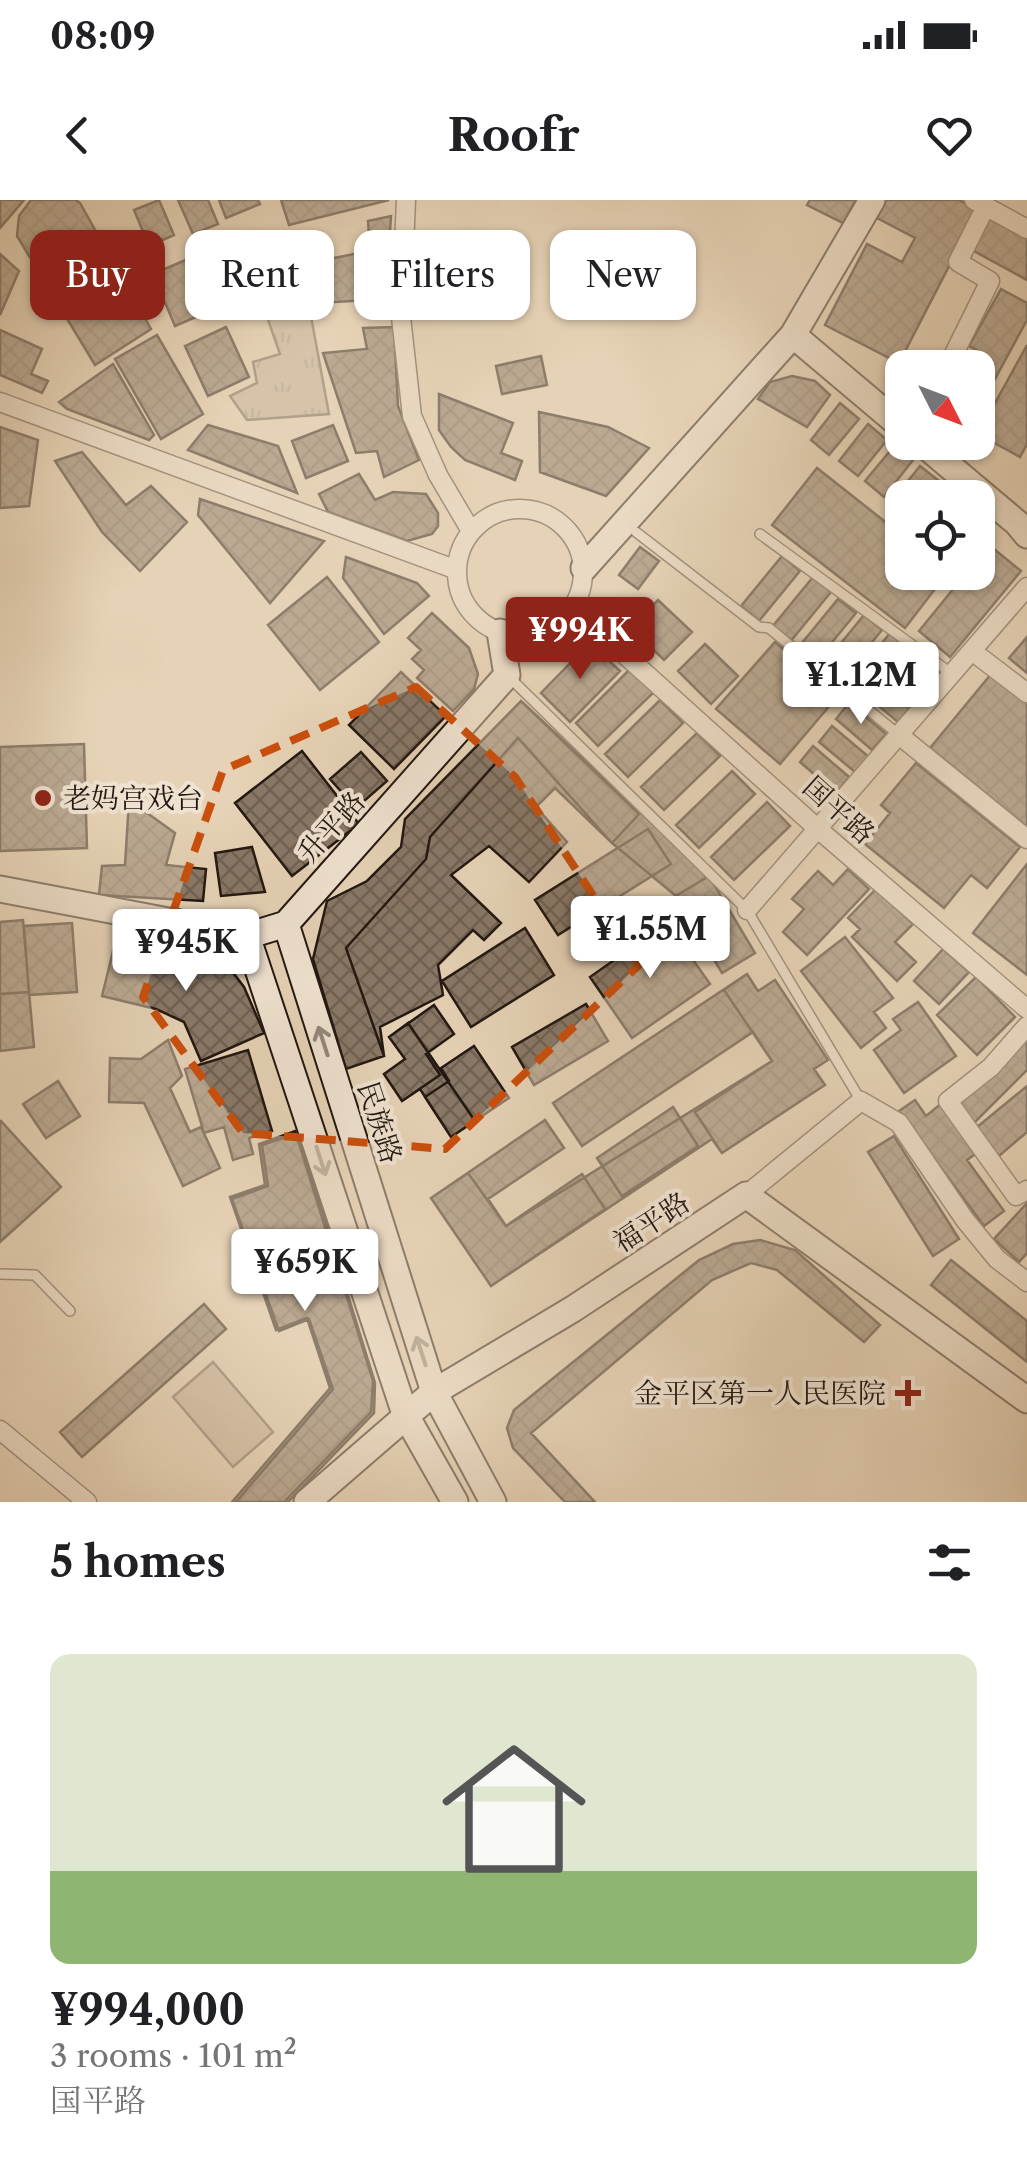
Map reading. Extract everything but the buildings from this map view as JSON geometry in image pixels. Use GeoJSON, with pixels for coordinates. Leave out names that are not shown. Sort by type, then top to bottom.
{"type":"FeatureCollection","features":[{"type":"Feature","properties":{"kind":"street"},"geometry":{"type":"LineString","coordinates":[[406,200],[400,317],[412,416],[438,475],[471,532]]}},
{"type":"Feature","properties":{"kind":"street"},"geometry":{"type":"LineString","coordinates":[[584,568],[793,335],[872,200]]}},
{"type":"Feature","properties":{"kind":"street"},"geometry":{"type":"LineString","coordinates":[[956,350],[990,280],[958,262],[980,203],[1027,228]]}},
{"type":"Feature","properties":{"kind":"street"},"geometry":{"type":"LineString","coordinates":[[793,335],[885,413]]}},
{"type":"Feature","properties":{"kind":"street"},"geometry":{"type":"LineString","coordinates":[[0,402],[457,570]]}},
{"type":"Feature","properties":{"kind":"street"},"geometry":{"type":"LineString","coordinates":[[944,460],[1024,521]]}},
{"type":"Feature","properties":{"kind":"street"},"geometry":{"type":"LineString","coordinates":[[508,509],[540,512],[567,528],[579,546],[584,568],[582,588],[572,608],[558,623],[540,632],[500,632],[482,623],[468,608],[457,570],[461,550],[471,532],[488,517],[508,509]]}},
{"type":"Feature","properties":{"kind":"street"},"geometry":{"type":"LineString","coordinates":[[747,910],[1027,587]]}},
{"type":"Feature","properties":{"kind":"street","name":"国平路"},"geometry":{"type":"LineString","coordinates":[[572,608],[818,829],[1025,1003]]}},
{"type":"Feature","properties":{"kind":"street"},"geometry":{"type":"LineString","coordinates":[[500,632],[506,676]]}},
{"type":"Feature","properties":{"kind":"street"},"geometry":{"type":"LineString","coordinates":[[972,651],[1027,693]]}},
{"type":"Feature","properties":{"kind":"street","name":"升平路"},"geometry":{"type":"LineString","coordinates":[[286,924],[506,676]]}},
{"type":"Feature","properties":{"kind":"street"},"geometry":{"type":"LineString","coordinates":[[899,735],[1027,838]]}},
{"type":"Feature","properties":{"kind":"street"},"geometry":{"type":"LineString","coordinates":[[0,889],[247,936],[286,924]]}},
{"type":"Feature","properties":{"kind":"street","name":"民族路"},"geometry":{"type":"LineString","coordinates":[[286,924],[434,1392],[493,1502]]}},
{"type":"Feature","properties":{"kind":"street"},"geometry":{"type":"LineString","coordinates":[[247,936],[405,1414],[455,1502]]}},
{"type":"Feature","properties":{"kind":"street"},"geometry":{"type":"LineString","coordinates":[[1027,1026],[992,1067],[948,1101],[1016,1196],[1027,1190]]}},
{"type":"Feature","properties":{"kind":"street"},"geometry":{"type":"LineString","coordinates":[[1027,1282],[997,1259],[965,1220],[899,1123],[862,1101],[746,1196],[1027,1400]]}},
{"type":"Feature","properties":{"kind":"street","name":"福平路"},"geometry":{"type":"LineString","coordinates":[[307,1502],[434,1392],[573,1309],[746,1196]]}},
{"type":"Feature","properties":{"kind":"street"},"geometry":{"type":"LineString","coordinates":[[0,1430],[87,1502]]}},
{"type":"Feature","properties":{"kind":"lane"},"geometry":{"type":"LineString","coordinates":[[636,532],[759,627],[769,628],[899,735]]}},
{"type":"Feature","properties":{"kind":"lane"},"geometry":{"type":"LineString","coordinates":[[760,534],[952,674]]}},
{"type":"Feature","properties":{"kind":"lane"},"geometry":{"type":"LineString","coordinates":[[506,676],[747,910],[862,1101]]}},
{"type":"Feature","properties":{"kind":"lane"},"geometry":{"type":"LineString","coordinates":[[0,1274],[35,1276],[70,1311]]}},
{"type":"Feature","properties":{"kind":"highlighted area"},"geometry":{"type":"Polygon","coordinates":[[[416,687],[515,777],[639,965],[445,1149],[243,1133],[143,997],[223,770],[416,687]]]}},
{"type":"Feature","properties":{"kind":"green space"},"geometry":{"type":"Polygon","coordinates":[[[268,320],[312,320],[329,414],[247,420],[230,396],[257,383],[253,362],[280,354],[268,320]]]}},
{"type":"Feature","properties":{"kind":"green space"},"geometry":{"type":"Polygon","coordinates":[[[213,1362],[273,1432],[233,1467],[173,1397],[213,1362]]]}},
{"type":"Feature","properties":{"kind":"place","name":"老妈宫戏台"},"geometry":{"type":"Point","coordinates":[43,798]}},
{"type":"Feature","properties":{"kind":"place","name":"金平区第一人民医院"},"geometry":{"type":"Point","coordinates":[908,1393]}}]}
